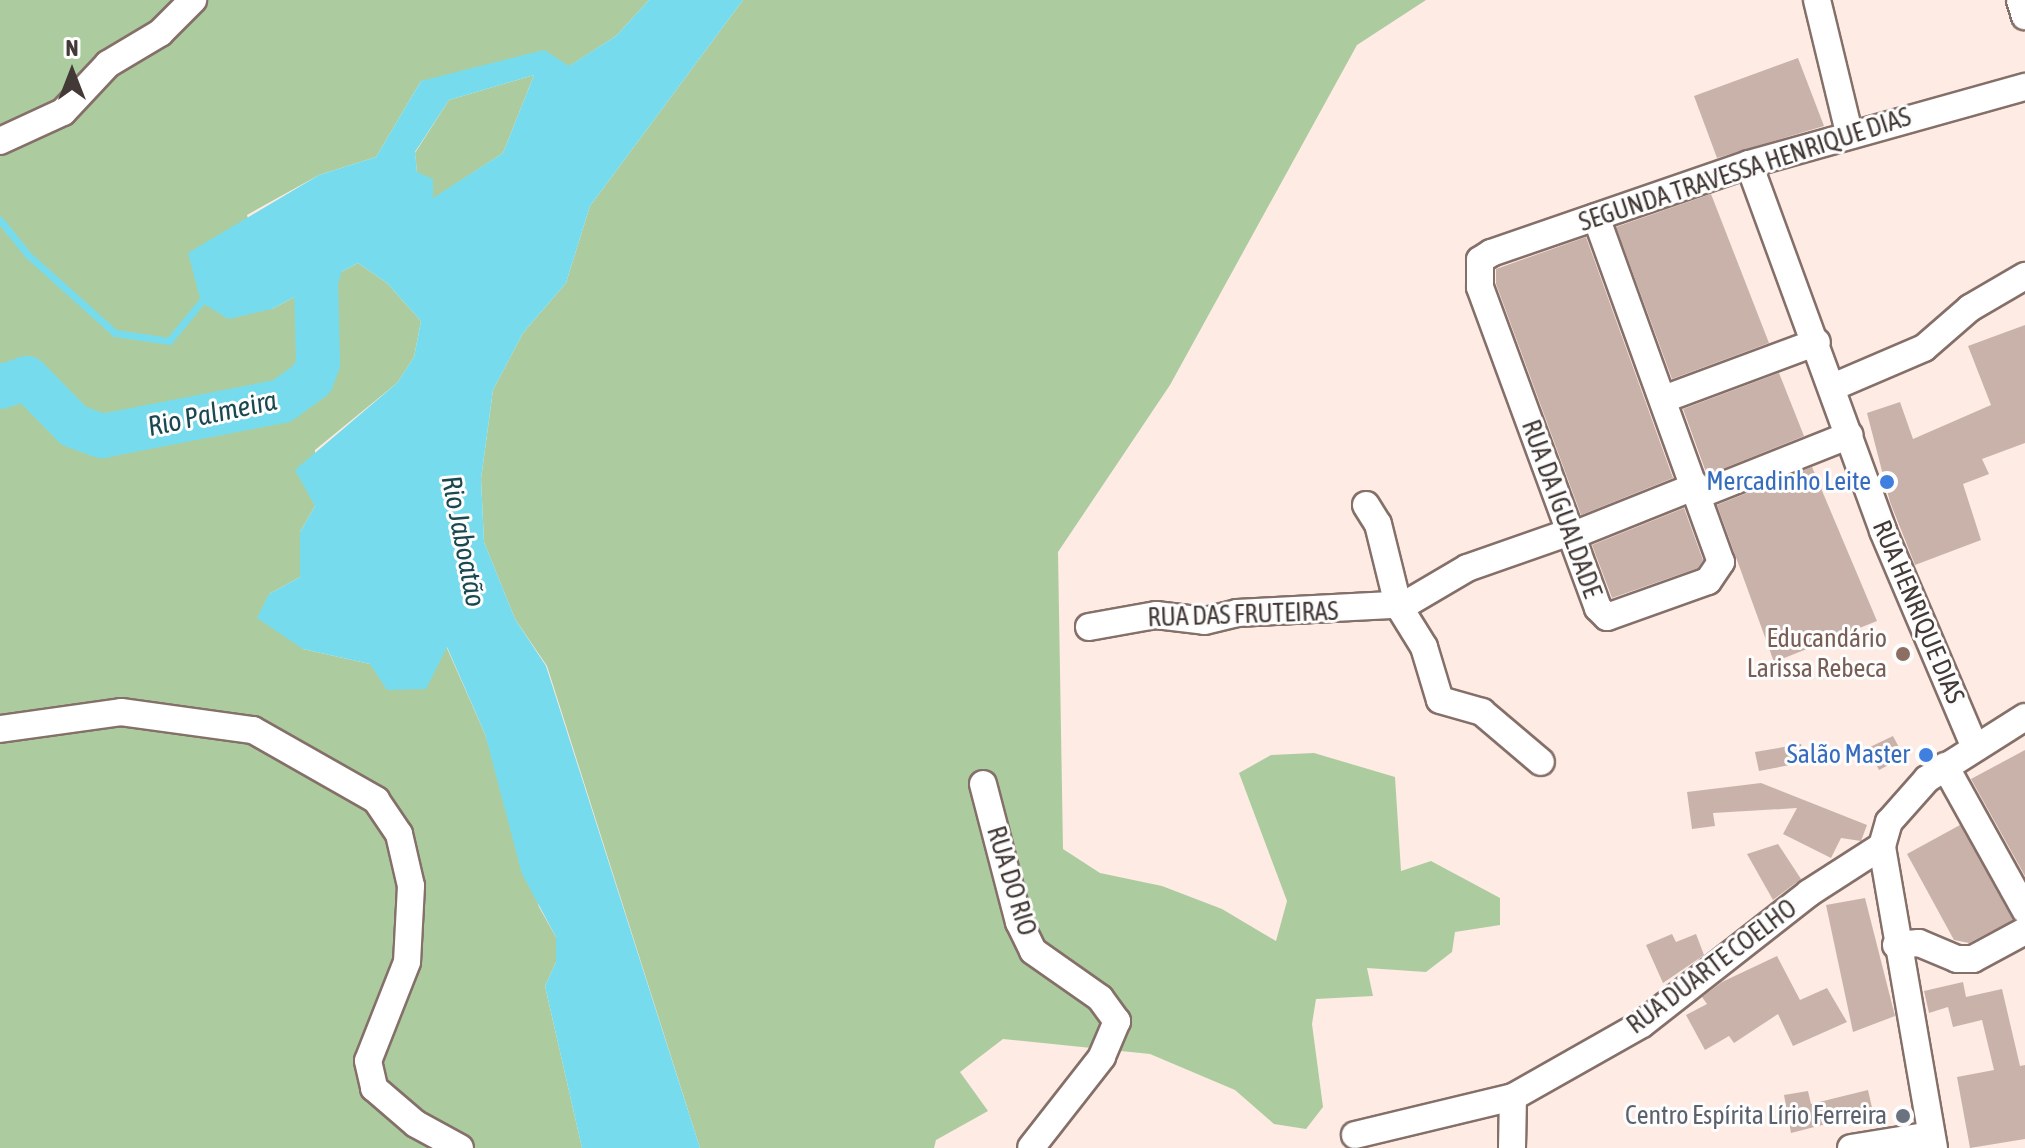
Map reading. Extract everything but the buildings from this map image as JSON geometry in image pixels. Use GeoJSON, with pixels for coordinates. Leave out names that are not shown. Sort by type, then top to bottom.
{"type":"FeatureCollection","features":[{"type":"Feature","properties":{"kind":"street"},"geometry":{"type":"LineString","coordinates":[[0,141],[63,112],[108,64],[160,33],[193,0]]}},
{"type":"Feature","properties":{"kind":"street"},"geometry":{"type":"LineString","coordinates":[[1817,0],[1849,132]]}},
{"type":"Feature","properties":{"kind":"street"},"geometry":{"type":"LineString","coordinates":[[2020,0],[2025,16]]}},
{"type":"Feature","properties":{"kind":"street","name":"SEGUNDA TRAVESSA HENRIQUE DIAS"},"geometry":{"type":"LineString","coordinates":[[1477,272],[1491,253],[1749,164],[1849,132],[2025,87]]}},
{"type":"Feature","properties":{"kind":"street","name":"RUA HENRIQUE DIAS"},"geometry":{"type":"LineString","coordinates":[[1749,164],[1817,342],[1883,531],[1974,745]]}},
{"type":"Feature","properties":{"kind":"street"},"geometry":{"type":"LineString","coordinates":[[1596,217],[1697,491]]}},
{"type":"Feature","properties":{"kind":"street","name":"RUA DA IGUALDADE"},"geometry":{"type":"LineString","coordinates":[[1477,272],[1570,534],[1598,608],[1607,617],[1708,581],[1721,562],[1697,491]]}},
{"type":"Feature","properties":{"kind":"street"},"geometry":{"type":"LineString","coordinates":[[1833,387],[1915,353],[1970,308],[2025,276]]}},
{"type":"Feature","properties":{"kind":"street"},"geometry":{"type":"LineString","coordinates":[[1664,399],[1817,342]]}},
{"type":"Feature","properties":{"kind":"street","name":"RUA DAS FRUTEIRAS"},"geometry":{"type":"LineString","coordinates":[[1089,627],[1156,615],[1205,621],[1237,613],[1398,605],[1467,568],[1697,491],[1850,435]]}},
{"type":"Feature","properties":{"kind":"street"},"geometry":{"type":"LineString","coordinates":[[1366,505],[1378,524],[1398,605],[1424,647],[1440,700],[1482,712],[1541,762]]}},
{"type":"Feature","properties":{"kind":"street"},"geometry":{"type":"LineString","coordinates":[[0,729],[121,712],[253,730],[376,800],[399,834],[411,886],[407,962],[368,1061],[374,1088],[416,1124],[460,1148]]}},
{"type":"Feature","properties":{"kind":"street"},"geometry":{"type":"LineString","coordinates":[[1851,1148],[1932,1141],[1896,945],[1882,846],[1902,804],[1945,766],[1974,745],[2023,723]]}},
{"type":"Feature","properties":{"kind":"street"},"geometry":{"type":"LineString","coordinates":[[1945,766],[2025,909]]}},
{"type":"Feature","properties":{"kind":"street","name":"RUA DO RIO"},"geometry":{"type":"LineString","coordinates":[[983,784],[1019,922],[1033,951],[1100,998],[1117,1021],[1102,1057],[1031,1148]]}},
{"type":"Feature","properties":{"kind":"street","name":"RUA DUARTE COELHO"},"geometry":{"type":"LineString","coordinates":[[1355,1135],[1513,1097],[1642,1024],[1809,893],[1882,846]]}},
{"type":"Feature","properties":{"kind":"street"},"geometry":{"type":"LineString","coordinates":[[1896,945],[1919,943],[1965,960],[2025,931]]}},
{"type":"Feature","properties":{"kind":"street"},"geometry":{"type":"LineString","coordinates":[[1512,1148],[1513,1097]]}},
{"type":"Feature","properties":{"kind":"green space"},"geometry":{"type":"Polygon","coordinates":[[[0,0],[649,0],[616,36],[568,67],[421,81],[376,157],[319,175],[247,215],[272,309],[358,263],[387,283],[421,321],[414,357],[397,383],[315,450],[315,506],[300,532],[300,577],[269,594],[303,649],[370,664],[446,646],[485,734],[539,907],[556,937],[556,962],[545,986],[582,1148],[0,1148],[0,0]]]}},
{"type":"Feature","properties":{"kind":"green space"},"geometry":{"type":"Polygon","coordinates":[[[743,0],[1426,0],[1357,45],[1170,385],[1058,552],[1063,849],[1100,873],[1162,886],[1222,909],[1276,941],[1287,901],[1239,773],[1271,755],[1314,753],[1395,777],[1401,871],[1431,861],[1500,898],[1500,925],[1455,932],[1452,952],[1426,972],[1367,968],[1373,996],[1316,999],[1312,1024],[1323,1107],[1306,1129],[1274,1124],[1235,1090],[1150,1054],[1003,1039],[960,1072],[988,1111],[936,1140],[934,1148],[700,1148],[547,666],[515,619],[484,542],[481,479],[493,390],[523,333],[566,283],[590,206],[743,0]]]}},
{"type":"Feature","properties":{"kind":"green space"},"geometry":{"type":"Polygon","coordinates":[[[534,75],[503,153],[433,199],[417,172],[415,153],[449,100],[534,75]]]}},
{"type":"Feature","properties":{"kind":"water","name":"Rio Jaboatão"},"geometry":{"type":"Polygon","coordinates":[[[649,0],[743,0],[590,206],[566,283],[523,333],[493,390],[481,479],[484,542],[515,619],[546,666],[700,1148],[582,1148],[545,986],[556,962],[556,937],[522,874],[485,734],[447,647],[426,689],[387,690],[370,664],[303,649],[257,618],[269,594],[300,577],[300,532],[315,506],[295,470],[397,383],[414,357],[421,321],[387,283],[358,263],[272,309],[228,319],[201,302],[188,253],[319,175],[376,157],[421,81],[544,50],[569,66],[616,36],[649,0]],[[534,75],[449,100],[415,152],[417,172],[433,179],[433,198],[503,153],[534,75]]]}},
{"type":"Feature","properties":{"kind":"waterway"},"geometry":{"type":"LineString","coordinates":[[0,220],[28,255],[115,333],[169,341],[201,302]]}},
{"type":"Feature","properties":{"kind":"waterway","name":"Rio Palmeira"},"geometry":{"type":"LineString","coordinates":[[0,387],[27,378],[74,426],[102,436],[282,401],[312,379],[318,363],[316,281],[323,257],[341,236]]}},
{"type":"Feature","properties":{"kind":"place","name":"Mercadinho Leite"},"geometry":{"type":"Point","coordinates":[1887,482]}},
{"type":"Feature","properties":{"kind":"place","name":"Educandário Larissa Rebeca"},"geometry":{"type":"Point","coordinates":[1903,654]}},
{"type":"Feature","properties":{"kind":"place","name":"Salão Master"},"geometry":{"type":"Point","coordinates":[1926,755]}},
{"type":"Feature","properties":{"kind":"place","name":"Centro Espírita Lírio Ferreira"},"geometry":{"type":"Point","coordinates":[1903,1116]}}]}
